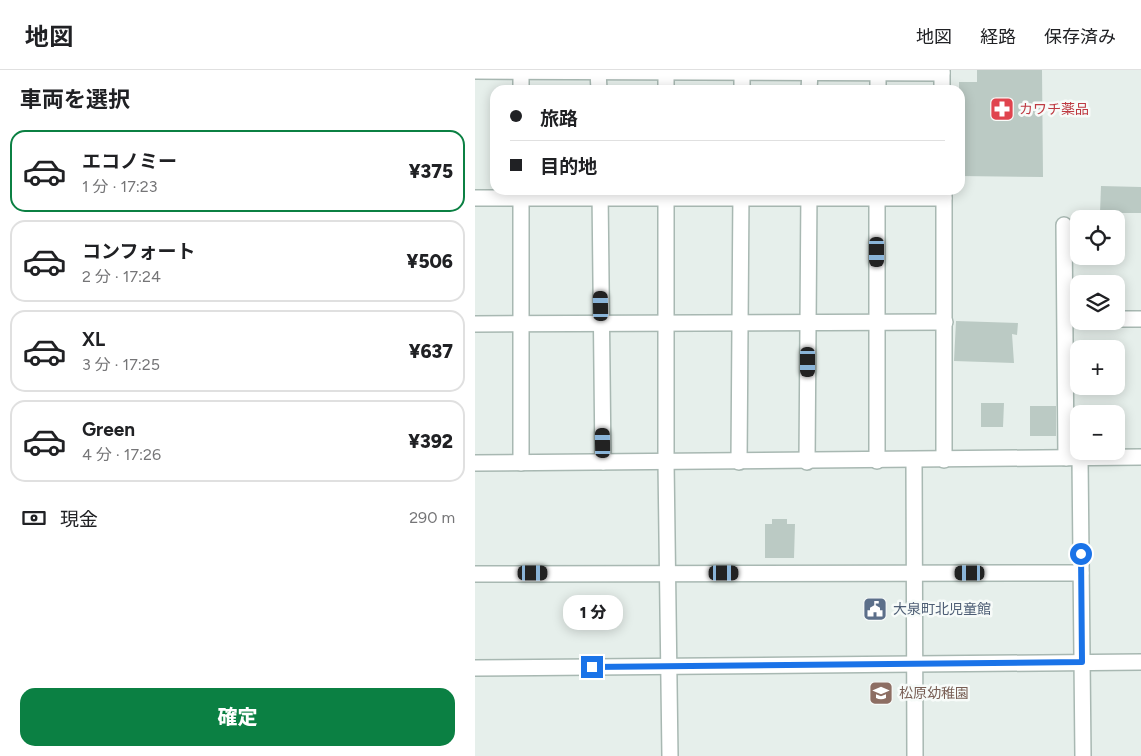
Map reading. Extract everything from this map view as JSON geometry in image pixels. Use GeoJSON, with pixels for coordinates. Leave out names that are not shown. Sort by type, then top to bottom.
{"type":"FeatureCollection","features":[{"type":"Feature","properties":{"kind":"street"},"geometry":{"type":"LineString","coordinates":[[521,70],[521,85]]}},
{"type":"Feature","properties":{"kind":"street"},"geometry":{"type":"LineString","coordinates":[[475,71],[942,72],[942,85]]}},
{"type":"Feature","properties":{"kind":"street"},"geometry":{"type":"LineString","coordinates":[[599,71],[599,85]]}},
{"type":"Feature","properties":{"kind":"street"},"geometry":{"type":"LineString","coordinates":[[666,72],[666,85]]}},
{"type":"Feature","properties":{"kind":"street"},"geometry":{"type":"LineString","coordinates":[[742,72],[742,85]]}},
{"type":"Feature","properties":{"kind":"street"},"geometry":{"type":"LineString","coordinates":[[809,85],[810,72]]}},
{"type":"Feature","properties":{"kind":"street"},"geometry":{"type":"LineString","coordinates":[[877,73],[877,85]]}},
{"type":"Feature","properties":{"kind":"street"},"geometry":{"type":"LineString","coordinates":[[475,198],[510,195]]}},
{"type":"Feature","properties":{"kind":"street"},"geometry":{"type":"LineString","coordinates":[[521,195],[521,462]]}},
{"type":"Feature","properties":{"kind":"street"},"geometry":{"type":"LineString","coordinates":[[600,195],[603,462]]}},
{"type":"Feature","properties":{"kind":"street"},"geometry":{"type":"LineString","coordinates":[[666,195],[665,462],[670,756]]}},
{"type":"Feature","properties":{"kind":"street"},"geometry":{"type":"LineString","coordinates":[[739,462],[741,195]]}},
{"type":"Feature","properties":{"kind":"street"},"geometry":{"type":"LineString","coordinates":[[807,462],[809,195]]}},
{"type":"Feature","properties":{"kind":"street"},"geometry":{"type":"LineString","coordinates":[[877,195],[877,461]]}},
{"type":"Feature","properties":{"kind":"street"},"geometry":{"type":"LineString","coordinates":[[944,195],[944,460]]}},
{"type":"Feature","properties":{"kind":"street"},"geometry":{"type":"LineString","coordinates":[[1065,225],[1070,292]]}},
{"type":"Feature","properties":{"kind":"street"},"geometry":{"type":"LineString","coordinates":[[1125,319],[1141,319]]}},
{"type":"Feature","properties":{"kind":"street"},"geometry":{"type":"LineString","coordinates":[[475,324],[945,322]]}},
{"type":"Feature","properties":{"kind":"street"},"geometry":{"type":"LineString","coordinates":[[1072,330],[1073,405]]}},
{"type":"Feature","properties":{"kind":"street"},"geometry":{"type":"LineString","coordinates":[[475,463],[807,462],[1070,458]]}},
{"type":"Feature","properties":{"kind":"street"},"geometry":{"type":"LineString","coordinates":[[1125,458],[1141,458]]}},
{"type":"Feature","properties":{"kind":"street"},"geometry":{"type":"LineString","coordinates":[[914,460],[915,756]]}},
{"type":"Feature","properties":{"kind":"street"},"geometry":{"type":"LineString","coordinates":[[1073,460],[1081,573],[1083,756]]}},
{"type":"Feature","properties":{"kind":"street"},"geometry":{"type":"LineString","coordinates":[[475,574],[1081,573]]}},
{"type":"Feature","properties":{"kind":"street"},"geometry":{"type":"LineString","coordinates":[[475,668],[1141,662]]}},
{"type":"Feature","properties":{"kind":"building"},"geometry":{"type":"Polygon","coordinates":[[[977,70],[1042,70],[1043,177],[965,176],[965,85],[959,85],[959,82],[977,82],[977,70]]]}},
{"type":"Feature","properties":{"kind":"building"},"geometry":{"type":"Polygon","coordinates":[[[1101,186],[1141,187],[1141,213],[1125,213],[1125,210],[1100,210],[1101,186]]]}},
{"type":"Feature","properties":{"kind":"building"},"geometry":{"type":"Polygon","coordinates":[[[956,321],[1018,323],[1017,335],[1012,334],[1014,363],[954,361],[956,321]]]}},
{"type":"Feature","properties":{"kind":"building"},"geometry":{"type":"Polygon","coordinates":[[[981,403],[1004,403],[1003,427],[981,427],[981,403]]]}},
{"type":"Feature","properties":{"kind":"building"},"geometry":{"type":"Polygon","coordinates":[[[1030,406],[1056,406],[1056,436],[1030,436],[1030,406]]]}},
{"type":"Feature","properties":{"kind":"building"},"geometry":{"type":"Polygon","coordinates":[[[772,519],[787,519],[787,524],[795,524],[794,558],[765,558],[765,524],[772,524],[772,519]]]}},
{"type":"Feature","properties":{"kind":"place","name":"カワチ薬品"},"geometry":{"type":"Point","coordinates":[1002,109]}},
{"type":"Feature","properties":{"kind":"place","name":"大泉町北児童館"},"geometry":{"type":"Point","coordinates":[875,609]}},
{"type":"Feature","properties":{"kind":"place","name":"松原幼稚園"},"geometry":{"type":"Point","coordinates":[881,693]}},
{"type":"Feature","properties":{"kind":"route"},"geometry":{"type":"LineString","coordinates":[[592,667],[1082,662],[1081,554]]}}]}
